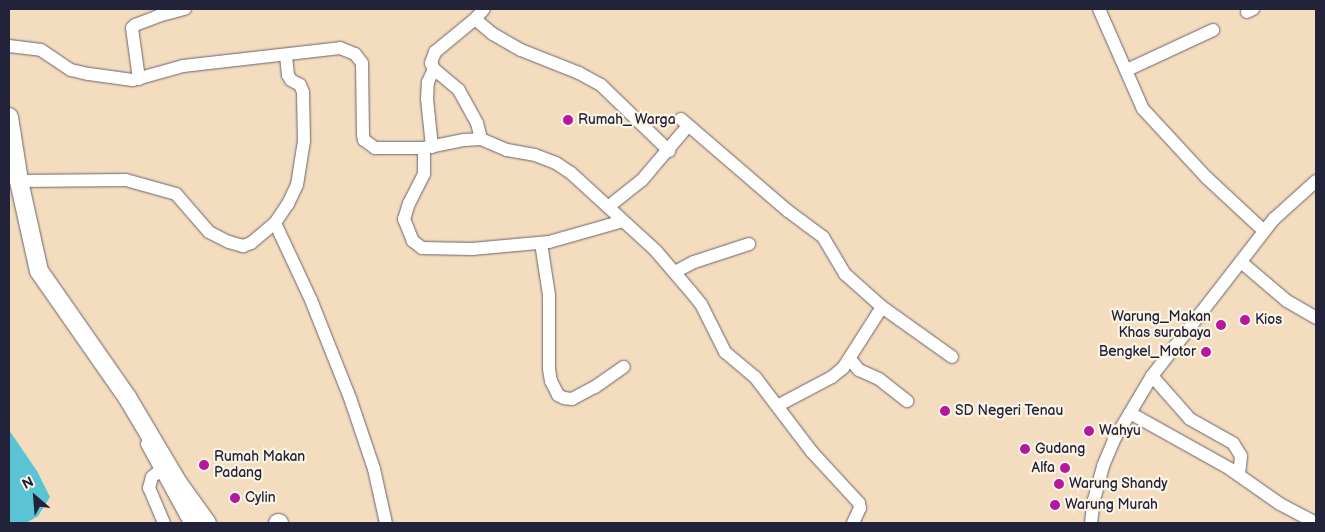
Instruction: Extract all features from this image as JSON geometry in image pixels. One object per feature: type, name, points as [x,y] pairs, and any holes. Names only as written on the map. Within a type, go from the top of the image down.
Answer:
[{"type":"highway","points":[[9,117],[19,181],[39,271],[127,397],[163,467],[207,523]]},
{"type":"street","points":[[140,79],[132,28],[158,16],[185,9]]},
{"type":"street","points":[[481,139],[477,123],[459,90],[434,69],[431,63],[435,52],[475,19],[484,9]]},
{"type":"street","points":[[1099,9],[1127,70],[1137,98],[1155,124],[1207,178],[1264,231]]},
{"type":"street","points":[[475,19],[494,34],[521,50],[578,73],[601,85],[669,150]]},
{"type":"street","points":[[1127,70],[1213,30]]},
{"type":"street","points":[[9,46],[42,50],[64,66],[89,74],[122,79],[140,79],[183,66],[286,56],[340,48],[355,54],[362,63],[364,140],[375,148],[428,147],[464,140],[481,139],[507,150],[550,160],[571,173],[608,206],[675,272],[701,304],[725,352],[755,377],[812,452],[859,503],[860,508],[852,523]]},
{"type":"street","points":[[19,181],[126,180],[176,194],[209,232],[229,242],[243,246],[275,223],[288,204],[297,185],[304,141],[303,92],[300,85],[291,80],[288,75],[286,56]]},
{"type":"street","points":[[434,69],[428,82],[428,147],[424,174],[409,203],[404,219],[413,241],[417,245],[432,250],[472,249],[541,243],[623,221]]},
{"type":"street","points":[[608,206],[642,180],[669,150],[685,123],[730,159],[788,211],[823,237],[846,274],[882,307],[952,357]]},
{"type":"street","points":[[1091,523],[1099,479],[1115,438],[1152,376],[1264,231],[1316,181]]},
{"type":"street","points":[[275,223],[311,300],[347,388],[374,469],[386,523]]},
{"type":"street","points":[[541,243],[549,295],[548,370],[554,388],[561,397],[572,399],[624,367]]},
{"type":"street","points":[[675,272],[694,262],[749,244]]},
{"type":"street","points":[[1241,262],[1287,301],[1304,309],[1316,318]]},
{"type":"street","points":[[778,405],[832,377],[850,359],[882,307]]},
{"type":"street","points":[[850,359],[859,370],[879,380],[907,400]]},
{"type":"street","points":[[1152,376],[1190,419],[1222,435],[1232,443],[1241,456],[1239,475]]},
{"type":"street","points":[[1130,413],[1239,475],[1280,504],[1316,523]]},
{"type":"street","points":[[164,523],[149,488],[152,477],[163,467],[190,523]]},
{"type":"water","points":[[9,430],[37,471],[50,497],[38,516],[26,523],[9,523]]},
{"type":"place","name":"Rumah_ Warga","points":[[568,120]]},
{"type":"place","name":"Kios","points":[[1245,320]]},
{"type":"place","name":"Warung_Makan Khas surabaya","points":[[1221,325]]},
{"type":"place","name":"Bengkel_Motor","points":[[1206,352]]},
{"type":"place","name":"SD Negeri Tenau","points":[[945,411]]},
{"type":"place","name":"Wahyu","points":[[1089,431]]},
{"type":"place","name":"Gudang","points":[[1025,449]]},
{"type":"place","name":"Rumah Makan Padang","points":[[204,465]]},
{"type":"place","name":"Alfa","points":[[1065,468]]},
{"type":"place","name":"Warung Shandy","points":[[1059,484]]},
{"type":"place","name":"Cylin","points":[[235,498]]},
{"type":"place","name":"Warung Murah","points":[[1055,505]]}]
